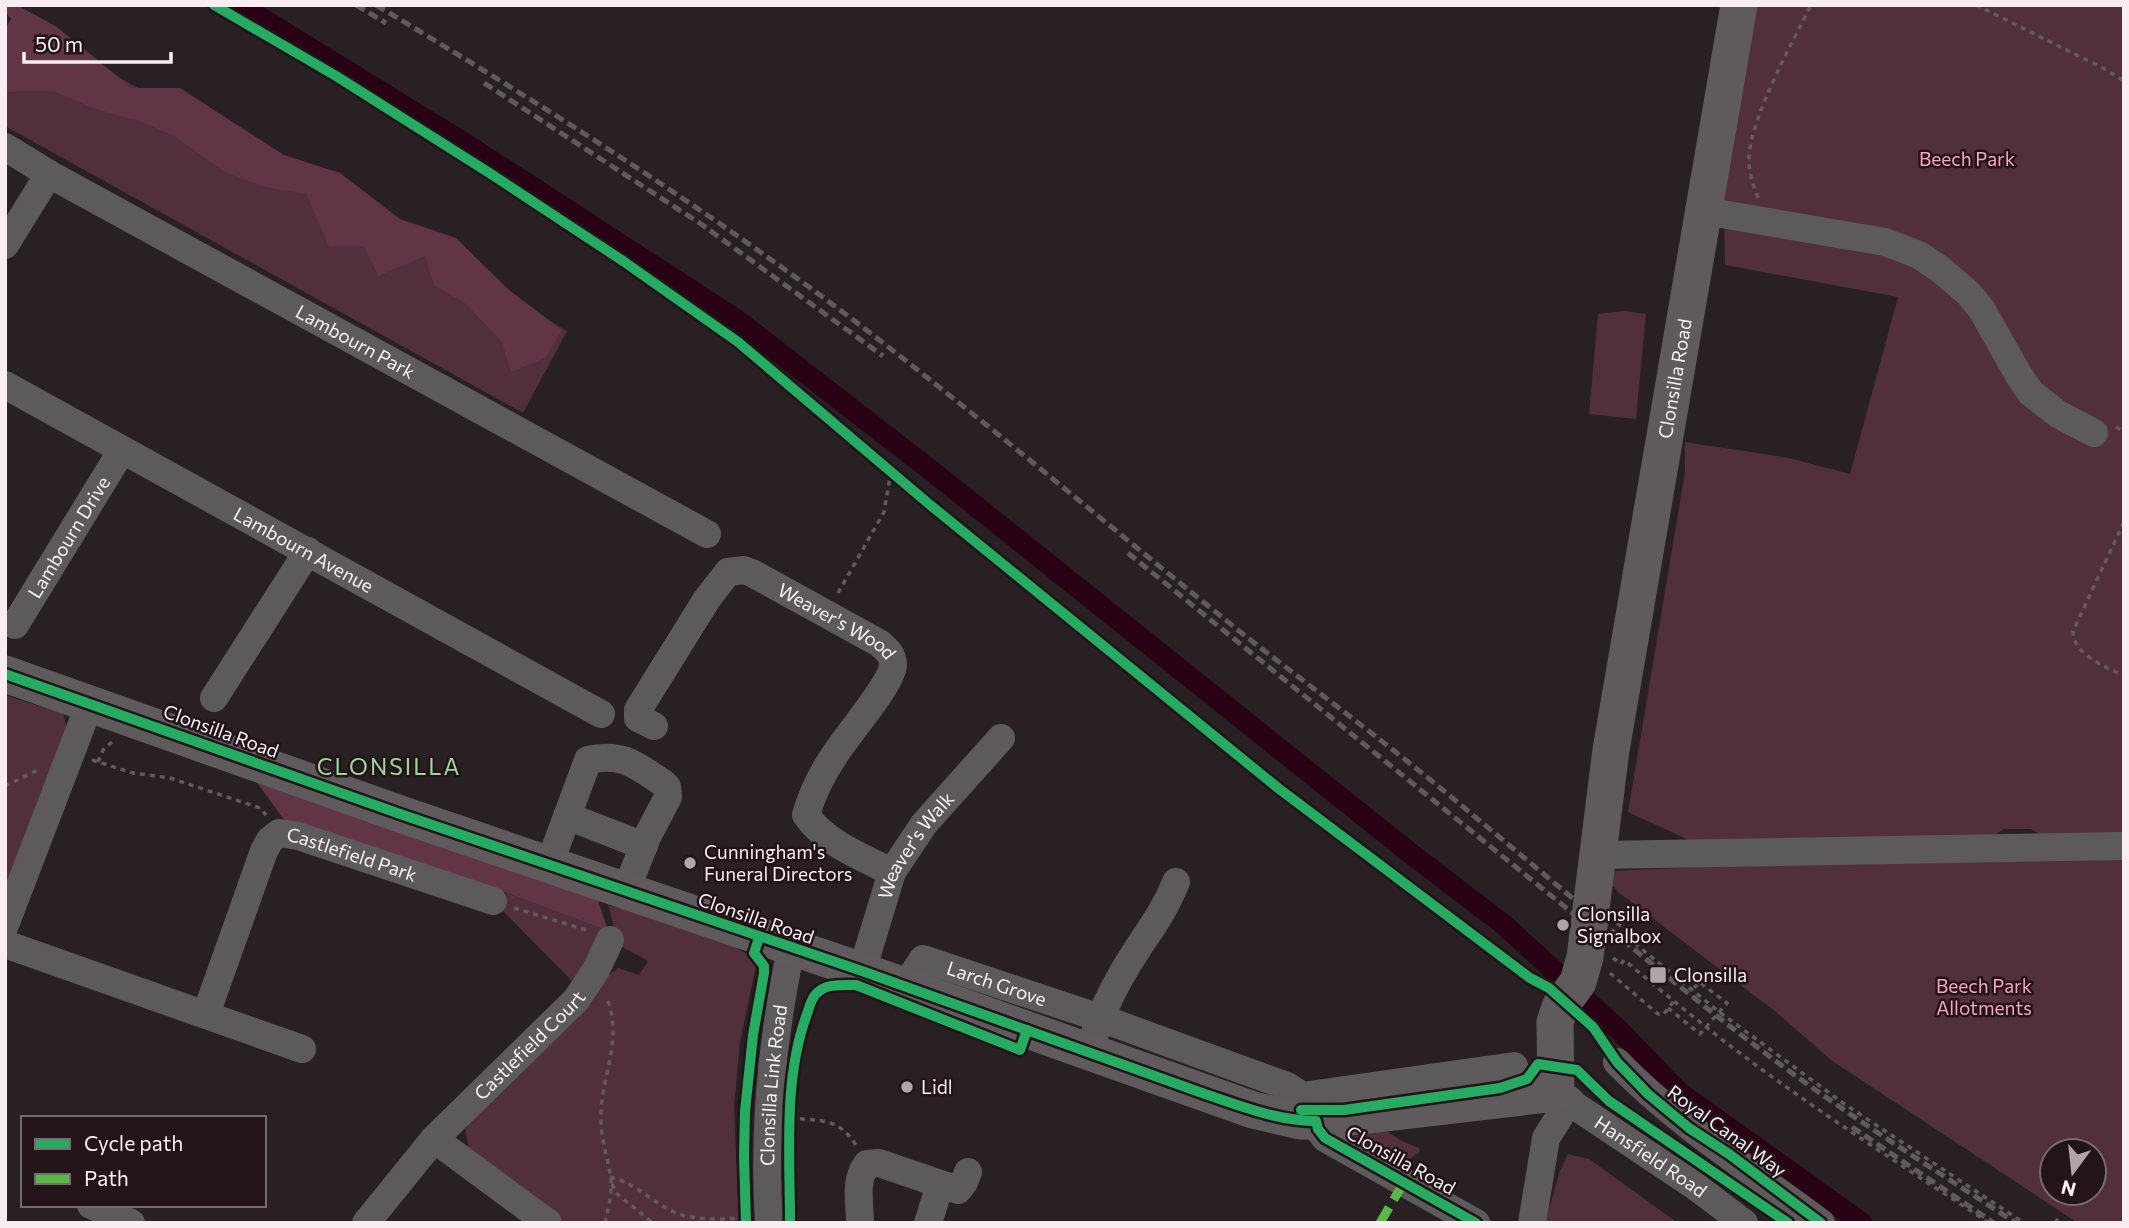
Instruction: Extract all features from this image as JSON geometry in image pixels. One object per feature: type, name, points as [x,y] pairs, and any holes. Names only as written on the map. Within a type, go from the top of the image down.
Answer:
[{"type":"main road","name":"Clonsilla Road","points":[[5,674],[403,815],[905,986],[1252,1110],[1306,1113],[1431,1093],[1550,1096],[1555,1022],[1561,1005],[1581,974],[1588,942],[1611,750],[1739,5]]},
{"type":"street","name":"Lambourn Park","points":[[5,147],[49,174],[707,534]]},
{"type":"street","points":[[5,245],[49,174]]},
{"type":"street","points":[[1704,211],[1885,243],[1919,255],[1940,268],[1976,302],[2031,393],[2057,414],[2094,433]]},
{"type":"street","name":"Lambourn Avenue","points":[[5,385],[601,714]]},
{"type":"street","name":"Lambourn Drive","points":[[15,625],[122,450]]},
{"type":"street","points":[[214,698],[308,551]]},
{"type":"street","name":"Weaver's Wood","points":[[654,726],[638,718],[638,710],[707,599],[728,572],[744,570],[752,573],[879,643],[891,653],[893,665],[888,681],[827,768],[813,792],[806,815],[815,828],[827,837],[892,872]]},
{"type":"street","points":[[5,925],[90,703]]},
{"type":"street","name":"Weaver's Walk","points":[[862,971],[892,872],[924,824],[1001,738]]},
{"type":"street","points":[[549,865],[588,760],[608,755],[634,764],[667,787],[668,797],[644,846],[616,888]]},
{"type":"street","points":[[567,816],[644,846]]},
{"type":"street","name":"Castlefield Park","points":[[206,1014],[264,851],[270,840],[279,833],[298,836],[493,901]]},
{"type":"street","points":[[1598,855],[2124,846]]},
{"type":"street","points":[[1089,1052],[1100,1018],[1124,971],[1166,907],[1176,882]]},
{"type":"street","name":"Castlefield Court","points":[[366,1223],[434,1139],[576,1000],[596,970],[610,940]]},
{"type":"street","points":[[5,944],[302,1048]]},
{"type":"street","name":"Clonsilla Link Road","points":[[755,1217],[784,1118],[782,991],[791,949]]},
{"type":"street","name":"Larch Grove","points":[[905,986],[923,959],[1100,1018],[1287,1086],[1306,1113]]},
{"type":"street","name":"Royal Canal Way","points":[[1617,1062],[1648,1094],[1689,1128],[1729,1154],[1821,1223]]},
{"type":"street","points":[[1532,1223],[1550,1096]]},
{"type":"street","name":"Hansfield Road","points":[[1550,1096],[1695,1186],[1744,1223]]},
{"type":"street","name":"Clonsilla Road","points":[[1306,1113],[1325,1138],[1476,1223]]},
{"type":"street","points":[[434,1139],[548,1223]]},
{"type":"street","points":[[860,1223],[860,1173],[867,1164],[879,1163],[958,1190],[968,1172]]},
{"type":"street","points":[[928,1223],[940,1185]]},
{"type":"street","points":[[95,1207],[131,1223]]},
{"type":"path","points":[[1762,207],[1751,181],[1750,150],[1764,106],[1791,43],[1811,5]]},
{"type":"path","points":[[1976,5],[2124,81]]},
{"type":"path","points":[[826,614],[884,512],[891,471]]},
{"type":"path","points":[[2124,522],[2074,625],[2073,638],[2080,650],[2124,676]]},
{"type":"path","points":[[5,786],[70,752],[126,771],[170,778],[260,808],[279,833]]},
{"type":"path","points":[[493,901],[592,932],[616,888]]},
{"type":"path","points":[[1630,934],[1628,938],[1692,990],[1843,1103],[2024,1223]]},
{"type":"path","points":[[1621,964],[1624,960],[1781,1083],[1989,1223]]},
{"type":"path","points":[[596,970],[614,1016],[611,1056],[601,1112],[601,1136],[616,1193],[653,1223]]},
{"type":"path","points":[[1618,980],[1658,1014],[1663,1015],[1674,1001]]},
{"type":"path","points":[[1668,1008],[1699,1034],[1727,1003],[1699,982],[1692,990]]},
{"type":"path","points":[[827,1115],[827,1122]]},
{"type":"path","points":[[784,1118],[827,1122],[845,1128],[867,1164]]},
{"type":"path","points":[[611,1180],[627,1182],[680,1214],[714,1219],[755,1217]]},
{"type":"path","points":[[605,1223],[611,1180]]},
{"type":"green space","name":"Beech Park","points":[[1753,5],[2124,7],[2124,841],[2060,843],[2030,829],[2004,829],[1979,845],[1706,848],[1628,812],[1685,472],[1685,442],[1789,458],[1850,474],[1898,297],[1725,265],[1723,173]]},
{"type":"green space","points":[[32,28],[567,331],[523,413],[5,126],[5,69]]},
{"type":"green space","points":[[1624,311],[1646,314],[1636,419],[1589,414],[1598,314]]},
{"type":"green space","points":[[5,695],[63,714],[67,729],[5,900]]},
{"type":"green space","name":"Beech Park Allotments","points":[[2124,856],[2124,1223],[2078,1223],[2054,1207],[2108,1207],[2108,1137],[2038,1137],[2038,1197],[1831,1060],[1776,1012],[1618,892],[1613,886],[1612,871],[1876,859]]},
{"type":"green space","points":[[507,893],[608,931],[581,983],[572,978],[573,982],[499,907]]},
{"type":"green space","points":[[608,905],[705,933],[757,961],[740,1042],[734,1107],[739,1223],[567,1223],[526,1199],[470,1154],[465,1130],[469,1120],[607,977],[618,968],[639,975],[648,961],[619,945]]},
{"type":"green space","points":[[1385,1130],[1419,1148],[1420,1152],[1408,1160],[1386,1165],[1353,1144],[1354,1137],[1369,1131]]},
{"type":"green space","points":[[1568,1154],[1589,1159],[1678,1223],[1545,1223],[1560,1171]]},
{"type":"shaded area","points":[[5,5],[17,5],[57,27],[132,88],[180,88],[284,155],[340,173],[400,219],[456,238],[509,290],[562,330],[545,358],[511,372],[502,342],[466,304],[434,285],[425,256],[378,276],[364,246],[329,246],[306,194],[265,187],[225,172],[174,136],[53,91],[5,92],[5,29],[11,19],[5,12]]},
{"type":"shaded area","points":[[256,781],[598,900],[608,931],[507,893],[284,820]]},
{"type":"waterway","points":[[240,5],[472,148],[737,320],[1503,924],[1620,1031],[1680,1093],[1862,1223]]},
{"type":"railway","points":[[356,5],[386,23]]},
{"type":"railway","points":[[376,5],[621,157],[740,237],[856,322],[1248,638],[1419,770],[1745,1038],[1899,1147],[2016,1223]]},
{"type":"railway","points":[[484,83],[701,224],[883,356]]},
{"type":"railway","points":[[1128,553],[1596,932]]},
{"type":"railway","points":[[1852,1127],[1994,1223]]},
{"type":"marked path","points":[[1380,1223],[1404,1182]]},
{"type":"cycle path","points":[[214,5],[336,76],[491,174],[623,261],[738,342],[929,504],[1278,788],[1530,978],[1549,988],[1593,1027],[1617,1062],[1648,1094],[1689,1128],[1729,1154],[1821,1223]]},
{"type":"cycle path","points":[[5,674],[403,815],[862,971],[1232,1103],[1274,1116],[1316,1121],[1325,1138],[1476,1223]]},
{"type":"cycle path","points":[[746,1223],[745,1111],[753,1035],[764,973],[764,966],[754,953],[759,938]]},
{"type":"cycle path","points":[[790,1223],[789,1144],[794,1065],[809,1007],[819,991],[834,986],[856,985],[1020,1050],[1027,1030]]},
{"type":"cycle path","points":[[1301,1110],[1344,1110],[1500,1088],[1527,1079],[1538,1064],[1577,1070],[1609,1101],[1788,1223]]},
{"type":"place","name":"Cunningham's Funeral Directors","points":[[690,863]]},
{"type":"place","name":"Clonsilla Signalbox","points":[[1563,925]]},
{"type":"place","name":"Clonsilla","points":[[1658,975]]},
{"type":"place","name":"Lidl","points":[[907,1087]]},
{"type":"district","name":"CLONSILLA","points":[[389,767]]}]
